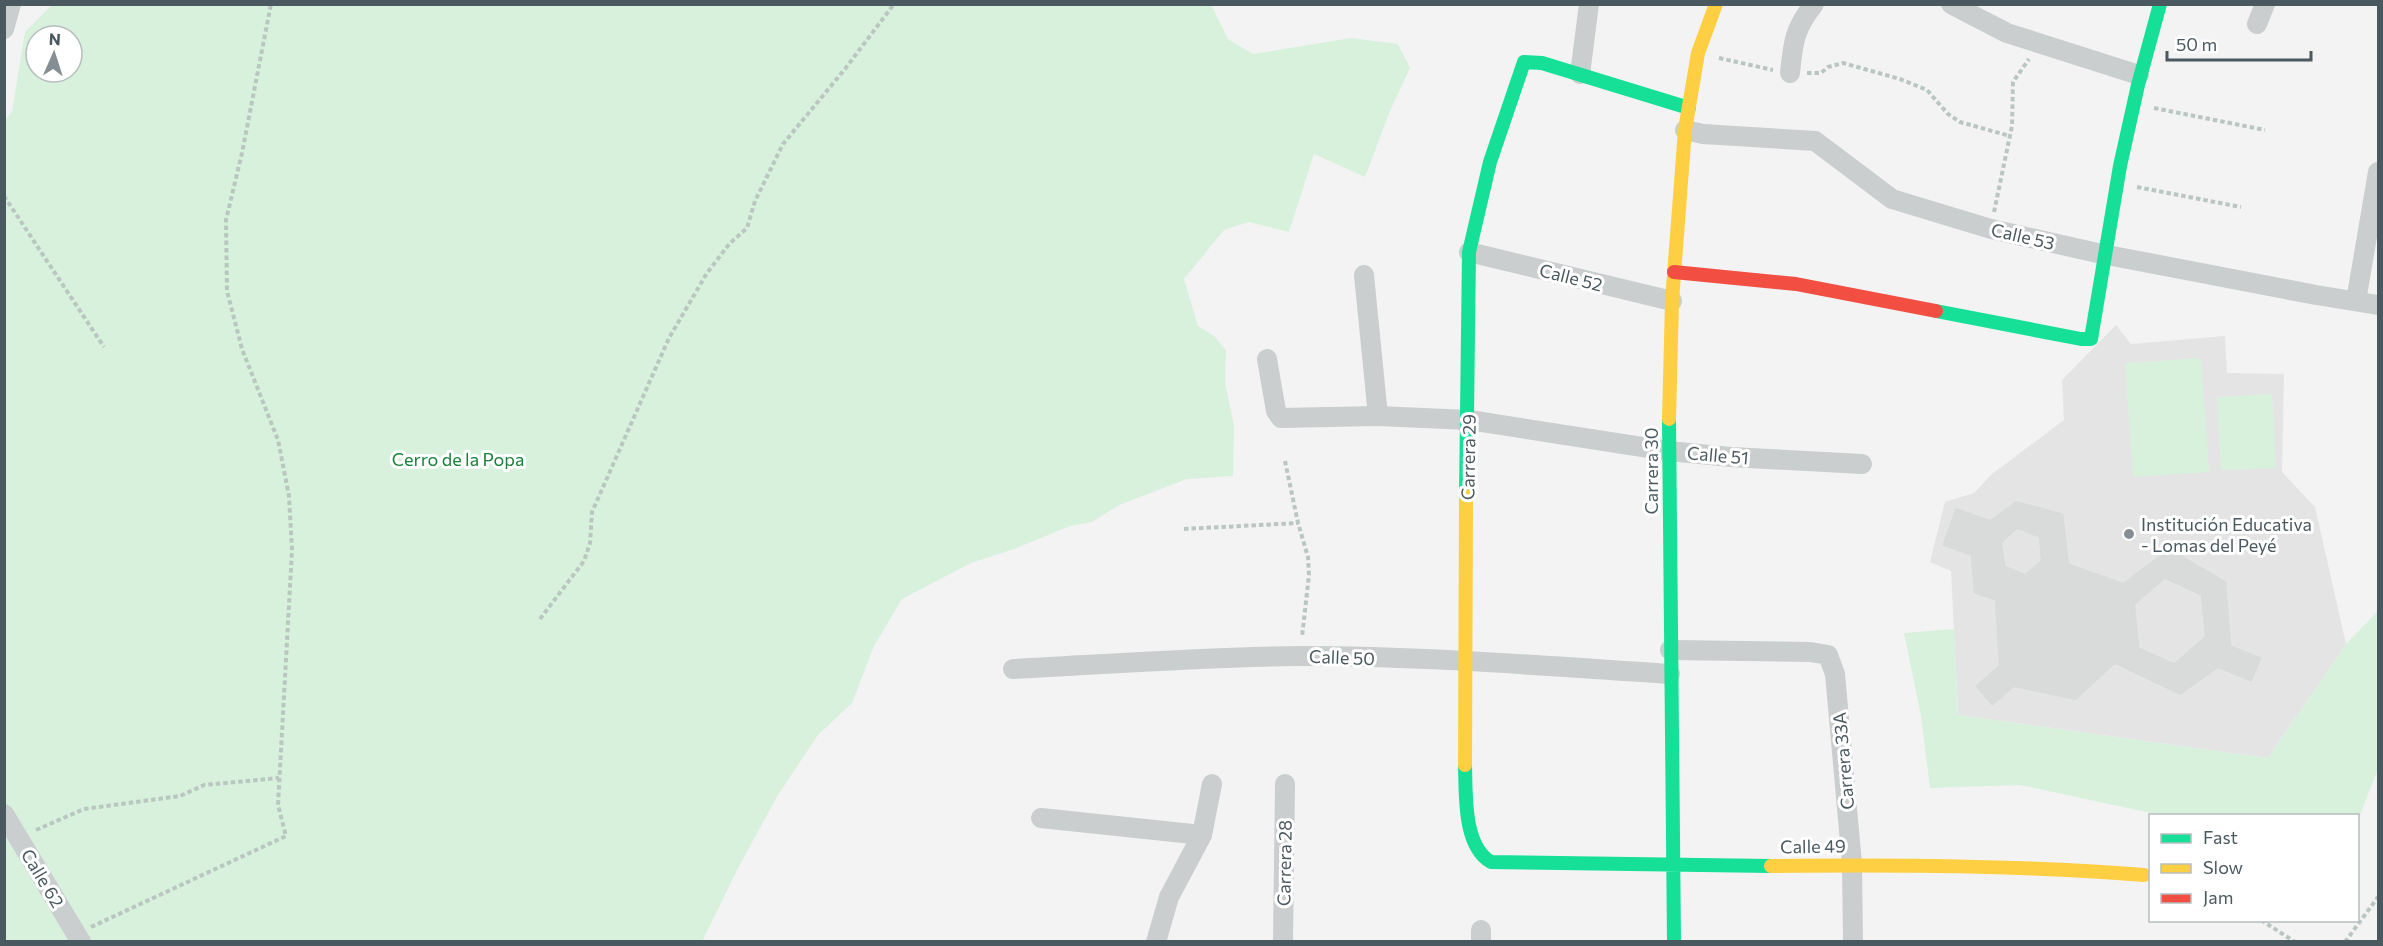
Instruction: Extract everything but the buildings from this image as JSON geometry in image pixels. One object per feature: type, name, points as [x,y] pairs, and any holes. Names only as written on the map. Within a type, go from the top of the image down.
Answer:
[{"type":"street","points":[[4,29],[11,4]]},
{"type":"street","points":[[1589,4],[1580,74],[1689,108]]},
{"type":"street","name":"Carrera 30","points":[[1674,942],[1668,451],[1672,301],[1685,130],[1698,53],[1716,4]]},
{"type":"street","points":[[1790,73],[1793,37],[1801,20],[1814,4]]},
{"type":"street","points":[[1951,4],[2007,33],[2139,75]]},
{"type":"street","points":[[1674,272],[1796,284],[2081,339],[2091,339],[2094,331],[2102,254],[2132,105],[2160,4]]},
{"type":"street","points":[[2257,24],[2265,4]]},
{"type":"street","name":"Carrera 29","points":[[1482,857],[1474,842],[1466,808],[1464,661],[1469,420],[1467,366],[1469,252],[1490,162],[1524,62],[1542,63],[1580,74]]},
{"type":"street","name":"Calle 53","points":[[1685,130],[1703,135],[1815,141],[1892,199],[1991,229],[2102,254],[2379,305]]},
{"type":"street","points":[[2356,301],[2379,172]]},
{"type":"street","name":"Calle 52","points":[[1469,252],[1672,301]]},
{"type":"street","points":[[1364,275],[1378,416]]},
{"type":"street","name":"Calle 51","points":[[1267,359],[1276,411],[1281,418],[1378,416],[1469,420],[1668,451],[1862,464]]},
{"type":"street","name":"Carrera 33A","points":[[1670,650],[1810,652],[1828,655],[1835,674],[1852,864],[1853,942]]},
{"type":"street","name":"Calle 50","points":[[1013,669],[1300,656],[1464,661],[1670,674]]},
{"type":"street","points":[[1156,942],[1169,897],[1202,835],[1212,784]]},
{"type":"street","name":"Carrera 28","points":[[1283,942],[1285,784]]},
{"type":"street","name":"Calle 62","points":[[4,814],[79,938]]},
{"type":"street","points":[[1041,818],[1202,835]]},
{"type":"street","name":"Calle 49","points":[[1482,857],[1491,862],[1673,866],[1966,864],[2094,870],[2144,875]]},
{"type":"path","points":[[79,938],[286,837],[278,806],[292,550],[289,496],[278,440],[242,350],[227,291],[226,220],[272,4]]},
{"type":"path","points":[[540,619],[584,561],[590,543],[592,512],[669,338],[707,273],[730,243],[747,228],[755,201],[783,144],[845,69],[894,4]]},
{"type":"path","points":[[1991,229],[2012,126],[2013,82],[2040,43]]},
{"type":"path","points":[[1698,53],[1755,68],[1790,73],[1821,73],[1828,67],[1843,63],[1870,70],[1927,90],[1948,114],[1960,122],[2010,136]]},
{"type":"path","points":[[2132,105],[2265,130]]},
{"type":"path","points":[[2116,184],[2241,207]]},
{"type":"path","points":[[4,196],[104,347]]},
{"type":"path","points":[[1286,461],[1298,523],[1308,557],[1300,656]]},
{"type":"path","points":[[1184,528],[1298,523]]},
{"type":"path","points":[[18,837],[84,809],[180,796],[204,785],[279,778]]},
{"type":"path","points":[[2345,942],[2379,897]]},
{"type":"path","points":[[2263,922],[2295,942]]},
{"type":"shaded area","name":"Institución Educativa - Lomas del Peyé","points":[[2116,325],[2131,344],[2225,336],[2227,373],[2284,374],[2282,472],[2315,507],[2346,644],[2268,758],[1958,715],[1951,571],[1930,562],[1945,502],[1974,493],[1992,474],[2064,420],[2062,380]]},
{"type":"green space","name":"Cerro de la Popa","points":[[53,4],[1211,4],[1228,39],[1253,54],[1351,38],[1398,44],[1410,68],[1390,111],[1365,177],[1314,154],[1289,232],[1249,222],[1224,230],[1184,279],[1198,326],[1214,336],[1226,350],[1225,382],[1234,426],[1233,476],[1187,479],[1119,505],[1092,522],[1070,526],[1014,549],[971,563],[902,599],[874,646],[852,703],[818,735],[778,795],[737,870],[702,942],[5,941],[4,122],[12,111],[24,38],[24,84],[84,84],[84,24],[33,24]]},
{"type":"green space","points":[[2201,358],[2209,472],[2133,477],[2125,363]]},
{"type":"green space","points":[[2272,394],[2276,468],[2221,470],[2217,397]]},
{"type":"green space","points":[[2378,611],[2378,769],[2359,817],[2359,814],[2155,814],[2020,785],[1930,788],[1921,716],[1904,633],[1954,629],[1958,715],[2268,758],[2346,644]]},
{"type":"traffic: fast","points":[[1936,311],[2091,339],[2120,166],[2138,85],[2160,4]]},
{"type":"traffic: fast","points":[[1466,496],[1469,252],[1490,162],[1524,62],[1542,63],[1689,108]]},
{"type":"traffic: fast","points":[[1669,419],[1674,942]]},
{"type":"traffic: fast","points":[[1465,765],[1466,804],[1471,832],[1475,844],[1491,862],[1771,866]]},
{"type":"traffic: slow","points":[[1669,419],[1672,301],[1685,130],[1698,53],[1716,4]]},
{"type":"traffic: slow","points":[[1465,765],[1466,496]]},
{"type":"traffic: slow","points":[[1771,866],[2004,867],[2144,875]]},
{"type":"traffic: jam","points":[[1674,272],[1796,284],[1936,311]]},
{"type":"place","name":"Institución Educativa - Lomas del Peyé","points":[[2129,534]]}]
